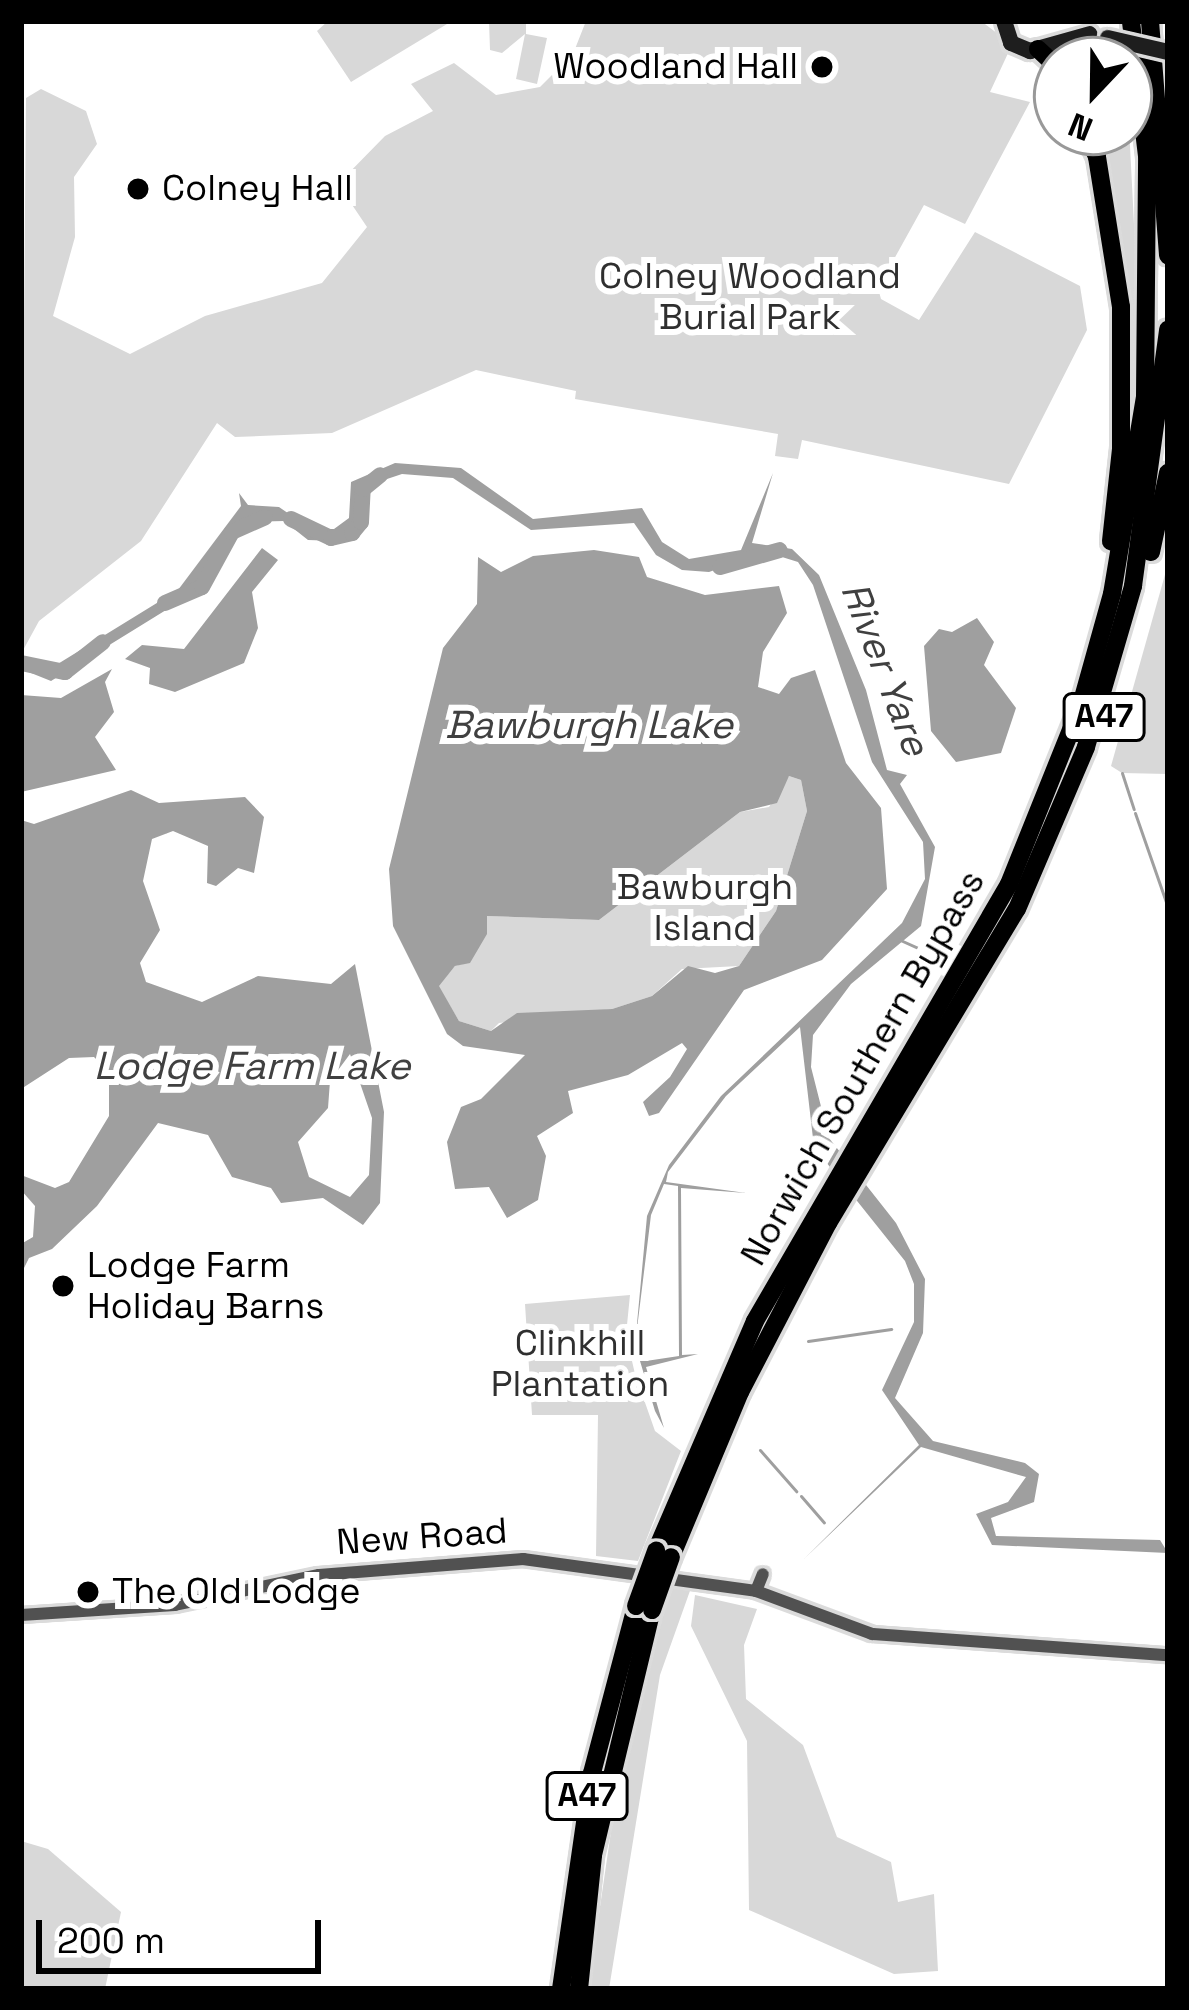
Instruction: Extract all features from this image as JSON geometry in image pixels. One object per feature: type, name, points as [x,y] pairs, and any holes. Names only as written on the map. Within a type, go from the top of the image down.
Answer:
[{"type":"highway","name":"Norwich Southern Bypass","points":[[867,1143],[958,982],[1042,813],[1112,595],[1145,398],[1147,156],[1131,21]]},
{"type":"highway","points":[[1150,21],[1168,255]]},
{"type":"highway","name":"A47","points":[[1042,813],[1106,580],[1121,449],[1121,307],[1097,156]]},
{"type":"highway","name":"Norwich Southern Bypass","points":[[561,1989],[584,1811],[663,1554],[823,1216],[1017,909],[1086,747],[1133,586],[1168,329]]},
{"type":"highway","name":"A47","points":[[1017,909],[1109,702],[1168,473]]},
{"type":"highway","name":"Norwich Southern Bypass","points":[[579,1989],[593,1855],[644,1608]]},
{"type":"main road","points":[[1064,21],[1099,36]]},
{"type":"main road","points":[[1000,23],[1011,43],[1033,45]]},
{"type":"street","name":"New Road","points":[[21,1615],[175,1605],[319,1575],[523,1559],[757,1592],[872,1634],[1168,1655]]},
{"type":"street","points":[[757,1592],[763,1574]]},
{"type":"green space","points":[[328,21],[452,21],[351,82],[317,31]]},
{"type":"green space","points":[[489,21],[526,21],[526,34],[547,38],[537,84],[516,79],[525,34],[502,53],[490,50]]},
{"type":"green space","name":"Colney Woodland Burial Park","points":[[586,21],[981,21],[1002,37],[1010,49],[990,92],[1030,102],[965,224],[924,205],[878,288],[881,299],[919,320],[975,232],[1080,286],[1087,330],[1009,484],[802,440],[798,459],[775,456],[778,434],[575,399],[576,391],[476,370],[332,433],[235,437],[217,423],[141,541],[39,621],[21,654],[26,98],[41,89],[86,111],[97,144],[74,177],[75,237],[53,316],[130,354],[205,316],[322,283],[367,227],[338,184],[385,136],[433,111],[411,84],[454,63],[496,95],[540,87],[573,54]]},
{"type":"green space","points":[[1102,156],[1131,156],[1140,342],[1128,450],[1121,230]]},
{"type":"green space","points":[[1168,564],[1168,774],[1122,773],[1111,766]]},
{"type":"green space","name":"Bawburgh Island","points":[[789,776],[801,780],[807,811],[776,911],[739,966],[682,969],[652,996],[612,1009],[499,1023],[491,1031],[459,1021],[438,986],[455,966],[470,962],[487,916],[599,920],[740,812],[769,807]]},
{"type":"green space","name":"Clinkhill Plantation","points":[[630,1295],[626,1335],[635,1374],[655,1431],[681,1451],[638,1561],[596,1556],[598,1415],[532,1415],[525,1304]]},
{"type":"green space","points":[[671,1585],[691,1588],[660,1675],[609,1989],[588,1989],[621,1763]]},
{"type":"green space","points":[[695,1595],[757,1609],[744,1645],[746,1699],[803,1745],[837,1837],[891,1862],[898,1902],[934,1894],[938,1971],[894,1974],[749,1910],[747,1741],[691,1626]]},
{"type":"green space","points":[[21,1841],[48,1849],[121,1912],[105,1989],[21,1989]]},
{"type":"water","points":[[395,463],[461,468],[533,519],[642,508],[662,542],[689,559],[741,550],[773,473],[752,543],[792,549],[819,575],[866,690],[887,770],[907,775],[900,784],[935,847],[921,926],[851,984],[813,1035],[811,1067],[829,1138],[896,1223],[925,1279],[923,1333],[895,1398],[933,1441],[1025,1463],[1039,1474],[1034,1502],[991,1518],[996,1536],[1160,1540],[1168,1553],[992,1545],[976,1514],[1008,1502],[1026,1477],[921,1447],[804,1559],[919,1445],[882,1390],[914,1322],[914,1284],[905,1261],[814,1147],[800,1027],[726,1096],[668,1172],[666,1182],[746,1193],[681,1188],[682,1355],[698,1354],[646,1367],[664,1428],[655,1411],[637,1351],[646,1361],[679,1356],[678,1186],[664,1184],[651,1215],[635,1345],[647,1216],[669,1165],[721,1096],[902,923],[925,879],[923,842],[872,762],[813,585],[798,562],[766,552],[709,572],[682,570],[656,555],[634,523],[531,530],[453,478],[402,474],[366,486],[358,526],[337,541],[308,540],[284,521],[239,522],[218,566],[179,602],[51,681],[21,669],[21,658],[48,670],[178,590],[241,506],[239,493],[248,505],[279,507],[311,529],[334,529],[349,518],[351,482]]},
{"type":"water","points":[[262,548],[278,560],[252,592],[258,628],[244,663],[175,692],[149,684],[150,668],[125,659],[142,645],[184,649]]},
{"type":"water","name":"Bawburgh Lake","points":[[594,550],[639,557],[647,577],[705,595],[779,586],[787,613],[763,652],[758,687],[779,694],[791,678],[815,670],[846,763],[881,808],[887,889],[822,960],[744,990],[659,1113],[649,1116],[643,1102],[670,1077],[687,1049],[682,1043],[628,1075],[568,1091],[573,1113],[537,1136],[546,1156],[538,1200],[507,1218],[489,1187],[455,1189],[447,1142],[461,1107],[481,1099],[525,1055],[463,1046],[447,1034],[393,926],[389,869],[443,648],[477,604],[478,557],[501,572],[533,556]],"holes":[[[789,776],[801,780],[807,811],[776,911],[739,966],[715,973],[688,966],[652,996],[612,1009],[517,1013],[491,1031],[459,1021],[439,986],[455,966],[470,963],[487,934],[487,916],[599,920],[740,812],[777,803]]]},
{"type":"water","points":[[977,618],[994,642],[984,665],[1016,708],[1001,753],[956,762],[931,731],[924,646],[939,629],[952,632]]},
{"type":"water","points":[[112,669],[105,682],[114,712],[95,737],[116,770],[21,792],[21,695],[61,698]]},
{"type":"water","name":"Lodge Farm Lake","points":[[131,790],[159,803],[245,797],[264,817],[254,873],[238,868],[216,886],[207,883],[208,846],[173,831],[152,839],[143,881],[160,930],[140,963],[146,982],[202,1002],[258,976],[331,984],[355,964],[384,1112],[380,1203],[363,1225],[323,1198],[281,1203],[271,1188],[232,1177],[208,1135],[158,1123],[97,1206],[52,1249],[29,1258],[21,1274],[21,1244],[33,1237],[35,1206],[21,1190],[21,1175],[55,1188],[69,1182],[109,1116],[109,1073],[94,1057],[69,1058],[21,1089],[21,820],[34,824]],"holes":[[[350,1054],[372,1118],[369,1175],[350,1197],[309,1177],[298,1142],[328,1108],[330,1081]]]},
{"type":"waterway","name":"River Yare","points":[[291,519],[331,538],[352,533],[361,522],[363,489],[380,475]]},
{"type":"waterway","name":"River Yare","points":[[165,603],[202,587],[232,532],[265,517]]},
{"type":"waterway","name":"River Yare","points":[[720,567],[780,550]]},
{"type":"waterway","name":"River Yare","points":[[21,663],[65,672],[103,642]]},
{"type":"waterway","points":[[1122,773],[1134,809]]},
{"type":"waterway","points":[[1135,813],[1166,902]]},
{"type":"waterway","points":[[898,939],[927,952]]},
{"type":"waterway","points":[[808,1341],[891,1329]]},
{"type":"waterway","points":[[760,1450],[796,1491]]},
{"type":"waterway","points":[[801,1496],[824,1522]]},
{"type":"place","name":"Woodland Hall","points":[[822,67]]},
{"type":"place","name":"Colney Hall","points":[[138,189]]},
{"type":"place","name":"Lodge Farm Holiday Barns","points":[[63,1286]]},
{"type":"place","name":"The Old Lodge","points":[[88,1592]]}]
